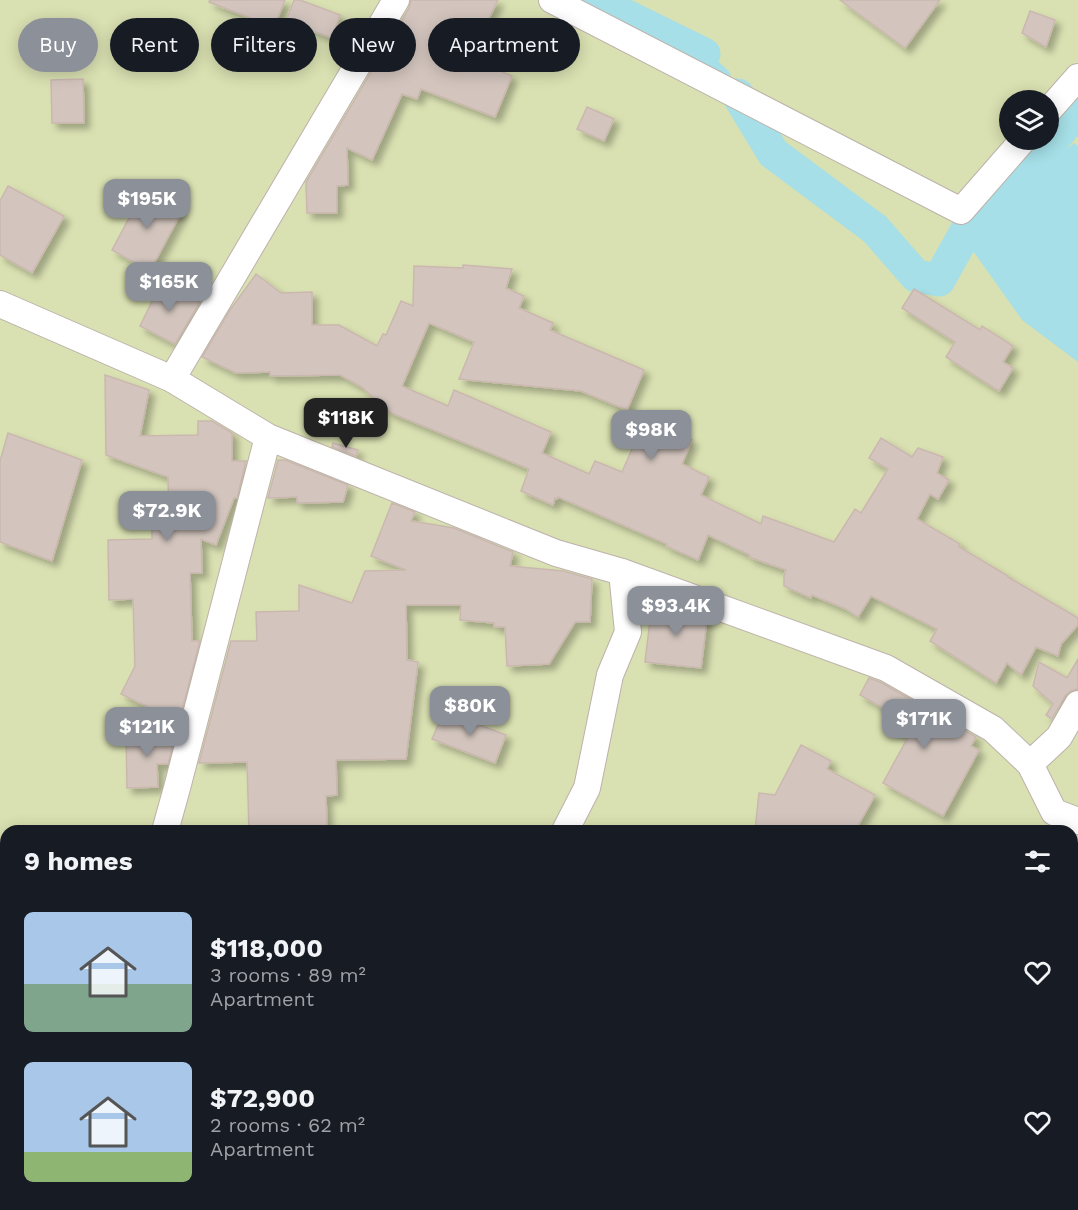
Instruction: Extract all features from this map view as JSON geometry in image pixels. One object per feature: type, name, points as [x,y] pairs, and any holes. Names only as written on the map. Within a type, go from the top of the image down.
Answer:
[{"type":"street","points":[[172,379],[396,0]]},
{"type":"street","points":[[552,0],[961,211],[1014,150]]},
{"type":"street","points":[[1059,99],[1078,77]]},
{"type":"street","points":[[0,304],[172,379],[268,437],[556,553],[622,572],[886,668],[993,729],[1030,764],[1054,812],[1078,821]]},
{"type":"street","points":[[167,825],[268,437]]},
{"type":"street","points":[[574,825],[587,788],[610,675],[628,632],[622,572]]},
{"type":"street","points":[[1030,764],[1059,737],[1078,704]]},
{"type":"green space","points":[[0,0],[1078,0],[1078,825],[0,825]]},
{"type":"water","points":[[1074,143],[1078,146],[1078,362],[1022,320],[973,251],[1000,201]]},
{"type":"building","points":[[210,0],[285,0],[278,18],[251,18],[209,2]]},
{"type":"building","points":[[294,0],[300,0],[340,15],[339,18],[329,18],[329,37],[317,32],[317,18],[287,18]]},
{"type":"building","points":[[411,0],[498,0],[489,18],[428,18],[428,72],[502,72],[512,76],[495,117],[421,89],[417,99],[402,94],[372,160],[347,148],[348,185],[337,186],[337,213],[307,213],[306,182],[371,72],[416,72],[416,18],[403,18]]},
{"type":"building","points":[[840,0],[940,0],[905,48]]},
{"type":"building","points":[[1030,11],[1055,20],[1046,47],[1022,33]]},
{"type":"building","points":[[83,79],[84,123],[52,123],[51,80]]},
{"type":"building","points":[[587,107],[614,119],[604,141],[577,129]]},
{"type":"building","points":[[8,186],[64,216],[32,273],[0,255],[0,201]]},
{"type":"building","points":[[144,190],[182,211],[150,271],[112,250]]},
{"type":"building","points":[[463,265],[512,269],[506,288],[524,296],[519,308],[553,323],[550,330],[644,370],[627,410],[581,391],[459,379],[474,342],[429,323],[402,386],[448,406],[454,390],[551,432],[542,453],[589,474],[595,461],[622,472],[645,419],[692,440],[682,464],[709,477],[701,495],[761,524],[763,516],[834,542],[855,509],[861,513],[888,469],[869,458],[881,438],[912,457],[918,448],[943,457],[937,473],[949,480],[938,499],[930,494],[917,519],[960,544],[959,547],[1078,618],[1078,625],[1061,644],[1058,656],[1036,647],[1021,675],[1007,663],[996,683],[930,641],[937,629],[871,596],[858,617],[846,609],[812,595],[811,598],[784,586],[786,570],[749,557],[750,555],[708,535],[698,560],[666,546],[667,544],[558,497],[555,498],[553,505],[521,491],[529,469],[389,412],[362,387],[340,375],[270,376],[270,372],[236,373],[202,357],[230,310],[256,274],[281,293],[312,292],[312,325],[339,325],[377,346],[383,334],[386,335],[401,301],[413,306],[414,266],[463,268]]},
{"type":"building","points":[[161,283],[200,302],[175,344],[140,326]]},
{"type":"building","points":[[914,289],[980,330],[982,326],[1013,346],[1003,362],[1013,368],[999,391],[946,357],[955,342],[902,308]]},
{"type":"building","points":[[105,375],[149,390],[140,436],[198,435],[198,421],[212,421],[232,433],[232,461],[246,461],[237,498],[234,498],[216,545],[201,539],[202,573],[190,573],[192,641],[200,641],[179,722],[121,694],[135,666],[133,599],[109,600],[108,540],[152,539],[152,528],[169,527],[168,477],[106,455]]},
{"type":"building","points":[[8,433],[82,460],[52,561],[0,542],[0,461]]},
{"type":"building","points":[[333,443],[358,450],[356,456],[332,447]]},
{"type":"building","points":[[278,460],[285,460],[348,485],[343,502],[297,503],[297,497],[268,498]]},
{"type":"building","points":[[392,503],[415,512],[411,521],[454,528],[513,552],[510,566],[563,571],[592,579],[590,622],[575,622],[549,664],[507,666],[505,627],[494,627],[494,623],[460,620],[461,605],[406,605],[407,660],[418,662],[406,759],[336,760],[337,795],[326,796],[327,825],[249,825],[247,762],[199,763],[231,641],[257,641],[256,612],[299,611],[299,585],[352,603],[365,571],[406,570],[371,556]]},
{"type":"building","points":[[652,604],[672,606],[707,619],[701,668],[645,662]]},
{"type":"building","points":[[1078,659],[1078,689],[1065,696],[1052,719],[1046,715],[1053,704],[1033,686],[1039,662],[1067,678]]},
{"type":"building","points":[[869,678],[880,682],[976,737],[971,746],[979,750],[943,816],[883,783],[908,737],[887,726],[894,714],[860,695]]},
{"type":"building","points":[[443,714],[478,722],[477,724],[506,735],[495,763],[432,739]]},
{"type":"building","points":[[176,734],[168,764],[157,764],[158,787],[127,788],[126,735]]},
{"type":"building","points":[[801,745],[831,761],[827,769],[875,795],[858,825],[756,825],[759,793],[775,795]]},
{"type":"waterway","points":[[594,0],[704,54]]},
{"type":"waterway","points":[[704,54],[726,75]]},
{"type":"waterway","points":[[738,95],[773,153],[875,229],[916,276],[939,280],[969,226],[1023,175],[1078,110]]}]
